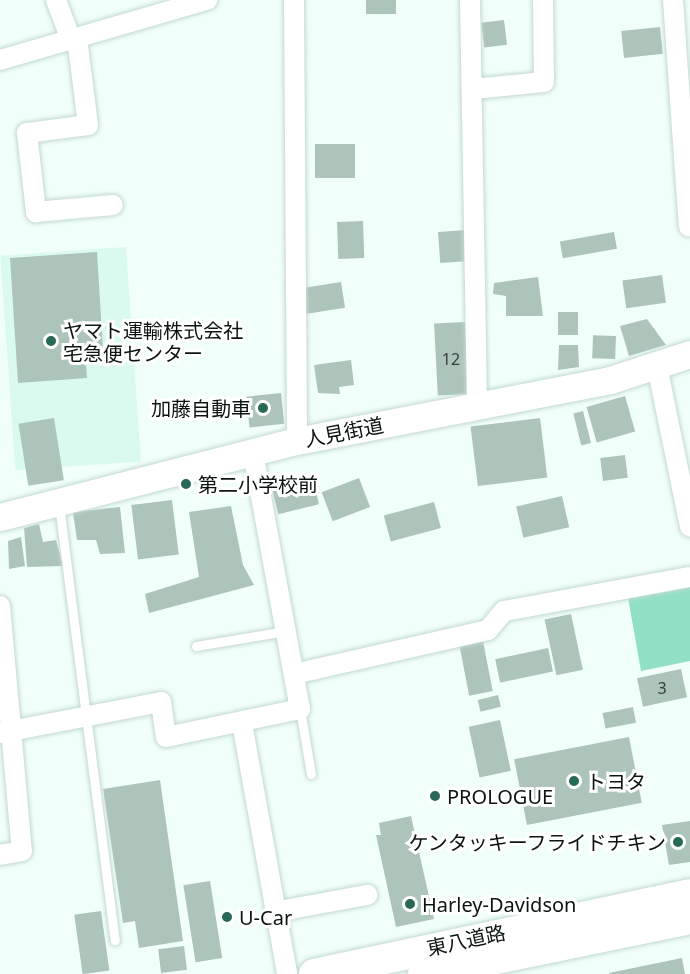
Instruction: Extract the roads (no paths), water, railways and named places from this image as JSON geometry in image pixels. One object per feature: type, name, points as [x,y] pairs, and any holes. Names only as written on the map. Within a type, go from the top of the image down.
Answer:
[{"type":"main road","name":"人見街道","points":[[0,517],[297,441],[610,380],[690,354]]},
{"type":"main road","name":"東八道路","points":[[314,974],[690,894]]},
{"type":"main road","name":"東八道路","points":[[423,974],[690,919]]},
{"type":"street","points":[[56,0],[74,39],[88,125],[27,133],[36,212],[113,205]]},
{"type":"street","points":[[0,60],[207,0]]},
{"type":"street","points":[[294,0],[297,441]]},
{"type":"street","points":[[470,0],[477,406]]},
{"type":"street","points":[[473,89],[544,82],[543,0]]},
{"type":"street","points":[[673,0],[689,226]]},
{"type":"street","points":[[657,366],[690,527]]},
{"type":"street","points":[[4,736],[87,715],[161,702],[166,737],[242,723],[300,709],[253,452]]},
{"type":"street","points":[[294,674],[488,630],[504,611],[690,577]]},
{"type":"street","points":[[0,606],[4,736],[22,851],[0,855]]},
{"type":"street","points":[[242,723],[274,912],[287,974]]},
{"type":"street","points":[[274,912],[368,895]]},
{"type":"lane","points":[[58,501],[115,940]]},
{"type":"lane","points":[[196,646],[286,631]]},
{"type":"lane","points":[[300,709],[311,774]]},
{"type":"place","name":"ヤマト運輸株式会社 宅急便センター","points":[[51,341]]},
{"type":"place","name":"加藤自動車","points":[[263,408]]},
{"type":"place","name":"第二小学校前","points":[[186,484]]},
{"type":"place","name":"トヨタ","points":[[574,781]]},
{"type":"place","name":"PROLOGUE","points":[[435,796]]},
{"type":"place","name":"ケンタッキーフライドチキン","points":[[678,842]]},
{"type":"place","name":"Harley-Davidson","points":[[410,904]]},
{"type":"place","name":"U-Car","points":[[227,917]]}]
